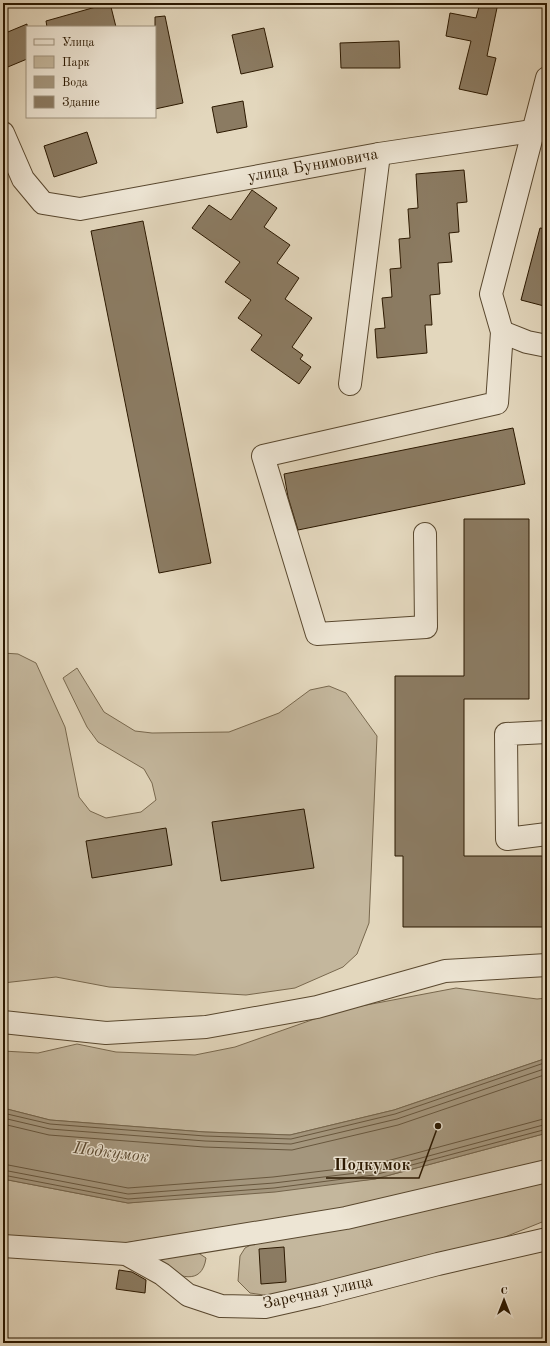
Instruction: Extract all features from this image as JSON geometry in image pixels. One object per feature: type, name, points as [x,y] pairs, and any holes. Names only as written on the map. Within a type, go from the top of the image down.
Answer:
[{"type":"street","points":[[425,534],[426,626],[317,634],[263,456],[497,403],[502,332],[491,294],[540,130],[547,78]]},
{"type":"street","name":"улица Бунимовича","points":[[3,133],[23,179],[43,203],[80,209],[379,154],[540,130]]},
{"type":"street","points":[[350,384],[379,154]]},
{"type":"street","points":[[502,332],[527,342],[547,346]]},
{"type":"street","points":[[547,732],[506,734],[507,839],[547,834]]},
{"type":"street","points":[[3,1022],[106,1033],[206,1027],[317,1007],[445,971],[547,965]]},
{"type":"street","points":[[126,1254],[346,1218],[547,1171]]},
{"type":"street","name":"Заречная улица","points":[[3,1246],[126,1254],[162,1274],[188,1295],[221,1306],[265,1307],[438,1264],[547,1239]]},
{"type":"green space","points":[[3,653],[18,654],[36,663],[65,727],[79,797],[90,811],[106,818],[141,812],[156,800],[152,783],[144,769],[98,742],[87,727],[63,678],[77,668],[104,712],[135,731],[152,733],[229,732],[279,713],[310,690],[329,686],[346,693],[377,736],[369,923],[357,954],[343,967],[295,988],[246,995],[109,987],[56,977],[3,983]]},
{"type":"green space","points":[[456,988],[537,999],[547,998],[547,1058],[394,1110],[290,1135],[205,1132],[50,1120],[3,1108],[3,1051],[38,1053],[77,1044],[116,1052],[195,1055],[235,1047],[340,1010]]},
{"type":"green space","points":[[547,1133],[547,1166],[426,1195],[106,1246],[3,1239],[3,1179],[128,1203],[375,1179]]},
{"type":"green space","points":[[547,1182],[547,1220],[495,1241],[284,1298],[250,1293],[238,1281],[240,1256],[245,1248],[260,1240]]},
{"type":"green space","points":[[197,1252],[206,1258],[204,1267],[200,1273],[188,1277],[181,1276],[161,1267],[156,1253]]},
{"type":"water","name":"Подкумок","points":[[547,1058],[547,1133],[375,1179],[275,1192],[128,1203],[3,1179],[3,1108],[50,1120],[205,1132],[290,1135],[394,1110]]},
{"type":"building","points":[[110,3],[116,26],[47,26],[46,21]]},
{"type":"building","points":[[480,3],[498,3],[487,56],[496,58],[487,95],[459,89],[471,41],[446,36],[450,13],[476,18]]},
{"type":"building","points":[[165,16],[183,103],[156,109],[156,26],[155,17]]},
{"type":"building","points":[[27,24],[26,59],[3,69],[3,34]]},
{"type":"building","points":[[264,28],[273,67],[241,74],[232,35]]},
{"type":"building","points":[[399,41],[400,68],[341,68],[340,43]]},
{"type":"building","points":[[243,101],[247,127],[217,133],[212,107]]},
{"type":"building","points":[[87,132],[97,163],[54,177],[44,146]]},
{"type":"building","points":[[464,170],[467,202],[457,203],[459,232],[449,233],[452,262],[438,263],[440,294],[430,295],[432,325],[425,325],[427,353],[377,358],[375,329],[385,328],[382,298],[392,297],[390,269],[401,268],[399,239],[410,238],[408,209],[418,208],[416,174]]},
{"type":"building","points":[[252,190],[277,208],[264,227],[290,245],[277,263],[299,278],[285,299],[312,318],[292,347],[303,355],[300,359],[311,367],[299,384],[251,350],[262,335],[238,318],[251,300],[225,282],[240,262],[192,228],[209,205],[231,220]]},
{"type":"building","points":[[143,221],[211,563],[159,573],[91,231]]},
{"type":"building","points":[[540,228],[547,229],[547,295],[544,306],[521,300]]},
{"type":"building","points":[[513,428],[525,484],[298,530],[288,497],[284,474]]},
{"type":"building","points":[[464,519],[529,519],[529,699],[464,699],[464,856],[547,856],[547,927],[403,927],[403,856],[395,856],[395,676],[464,676]]},
{"type":"building","points":[[304,809],[314,868],[221,881],[212,822]]},
{"type":"building","points":[[166,828],[172,865],[92,878],[86,841]]},
{"type":"building","points":[[284,1247],[286,1282],[261,1284],[259,1249]]},
{"type":"building","points":[[119,1270],[132,1272],[146,1280],[145,1293],[116,1289]]},
{"type":"place","name":"Подкумок","points":[[438,1126]]}]
